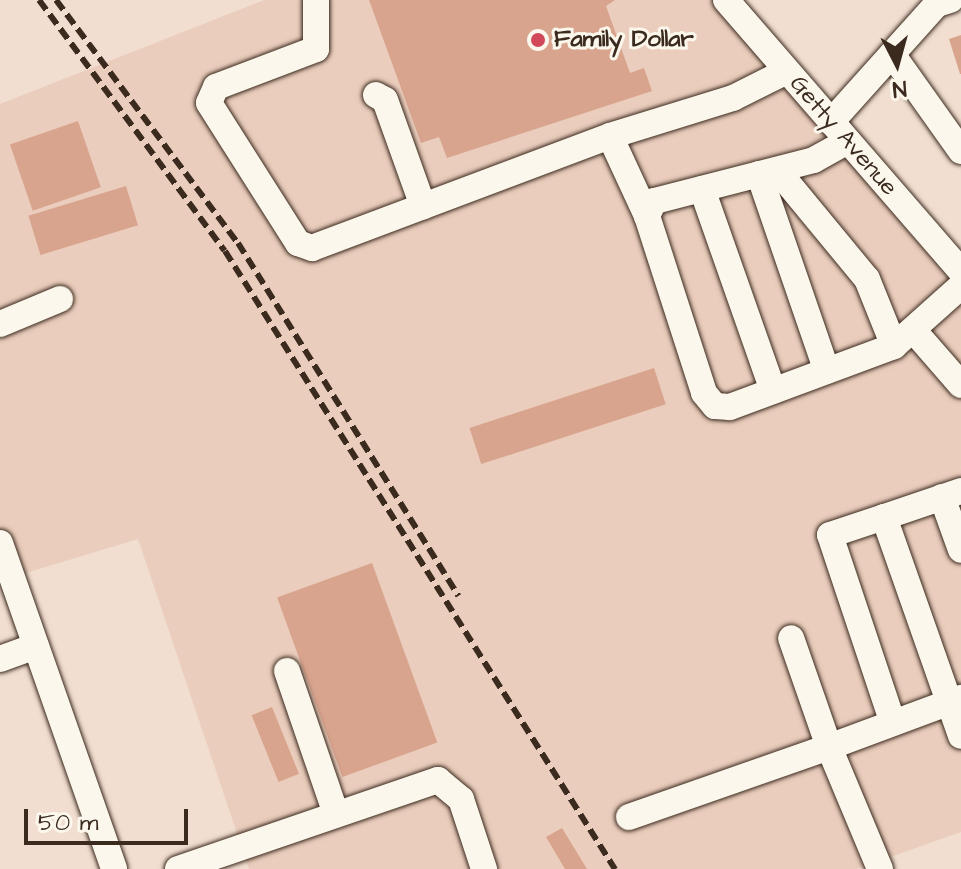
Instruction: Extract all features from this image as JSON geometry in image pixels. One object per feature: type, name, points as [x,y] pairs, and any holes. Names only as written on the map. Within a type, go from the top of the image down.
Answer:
[{"type":"street","points":[[316,0],[316,49],[216,87],[209,103],[298,243],[312,248],[610,136],[733,98],[787,71]]},
{"type":"street","name":"Getty Avenue","points":[[733,1],[787,71],[961,271]]},
{"type":"street","points":[[647,216],[654,201],[768,172],[840,132],[892,54],[940,1]]},
{"type":"street","points":[[892,54],[961,151]]},
{"type":"street","points":[[376,95],[385,100],[423,206]]},
{"type":"street","points":[[610,136],[647,216],[704,393],[715,406],[730,407],[904,339],[961,286]]},
{"type":"street","points":[[768,172],[867,279],[904,339],[961,385]]},
{"type":"street","points":[[768,172],[827,371]]},
{"type":"street","points":[[702,189],[773,391]]},
{"type":"street","points":[[0,324],[60,299]]},
{"type":"street","points":[[893,723],[830,535],[951,494],[961,550]]},
{"type":"street","points":[[884,517],[955,700],[961,736]]},
{"type":"street","points":[[0,543],[114,869]]},
{"type":"street","points":[[791,638],[829,747],[880,869]]},
{"type":"street","points":[[0,659],[36,646]]},
{"type":"street","points":[[287,671],[336,814]]},
{"type":"street","points":[[629,817],[955,700]]},
{"type":"street","points":[[178,869],[438,780],[461,799],[484,869]]},
{"type":"shaded area","points":[[264,0],[730,0],[961,258],[961,832],[856,869],[249,869],[138,539],[6,579],[0,563],[0,104]]},
{"type":"building","points":[[369,0],[615,0],[606,6],[630,73],[644,68],[652,91],[447,158],[439,137],[421,143]]},
{"type":"building","points":[[961,35],[961,74],[960,74],[949,39]]},
{"type":"building","points":[[78,121],[101,187],[33,211],[10,144]]},
{"type":"building","points":[[126,186],[138,225],[40,255],[28,216]]},
{"type":"building","points":[[654,368],[666,404],[481,464],[469,428]]},
{"type":"building","points":[[372,563],[437,742],[342,777],[277,598]]},
{"type":"building","points":[[272,707],[299,774],[279,782],[252,715]]},
{"type":"building","points":[[562,828],[587,869],[565,869],[546,837]]},
{"type":"railway","points":[[39,0],[225,251],[615,869]]},
{"type":"railway","points":[[56,0],[238,243],[459,596]]},
{"type":"place","name":"Family Dollar","points":[[538,40]]}]
